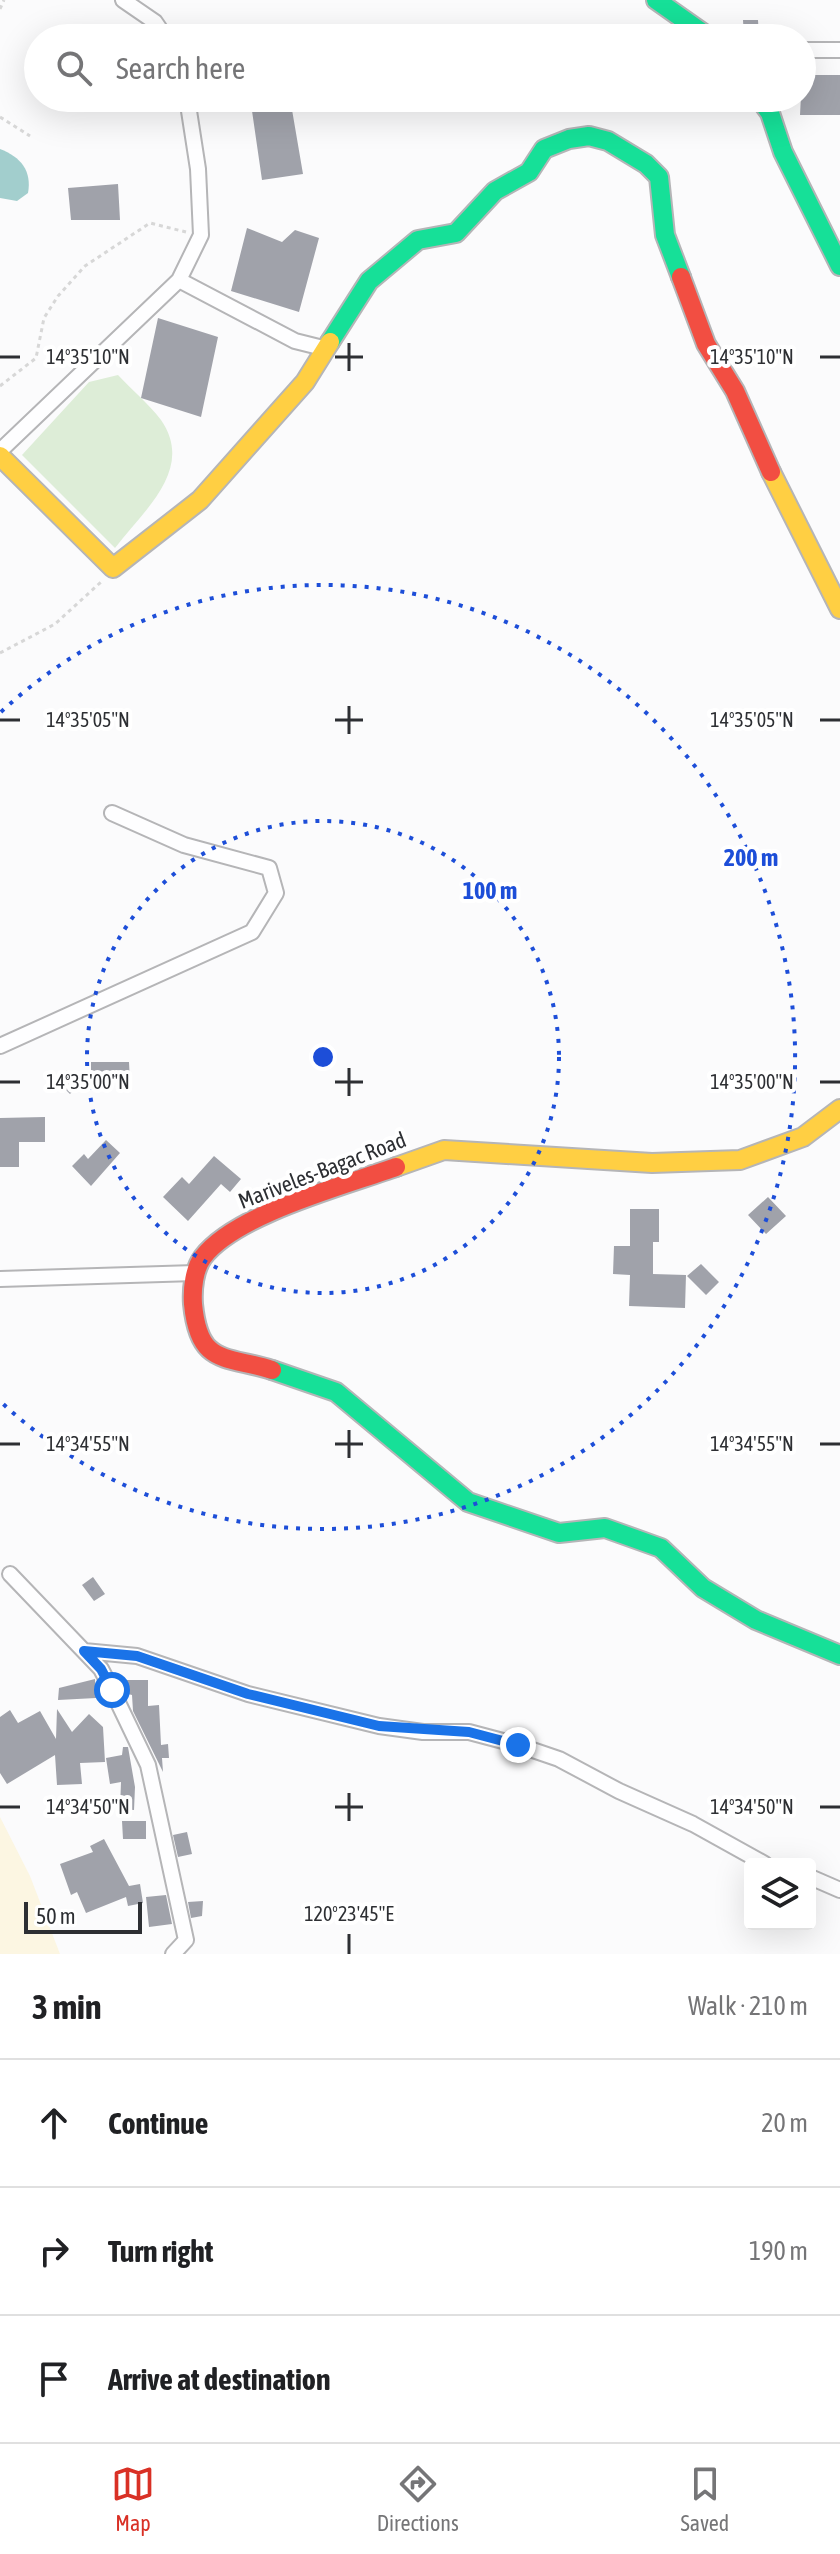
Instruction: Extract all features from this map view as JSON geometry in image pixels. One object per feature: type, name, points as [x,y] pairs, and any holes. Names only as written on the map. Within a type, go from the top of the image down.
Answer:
[{"type":"main road","points":[[656,0],[690,24]]},
{"type":"main road","points":[[766,112],[840,266]]},
{"type":"main road","points":[[0,454],[113,568],[200,500],[305,382],[323,348],[369,281],[418,240],[456,233],[495,191],[529,172],[544,149],[589,136],[608,141],[646,164],[659,177],[665,235],[706,344],[735,391],[776,484],[840,609]]},
{"type":"main road","name":"Mariveles-Bagac Road","points":[[195,1273],[202,1258],[228,1232],[308,1198],[444,1150],[652,1163],[740,1160],[803,1137],[840,1109]]},
{"type":"main road","points":[[195,1273],[193,1302],[199,1336],[218,1358],[259,1366],[336,1392],[468,1502],[559,1533],[605,1528],[661,1548],[703,1588],[756,1620],[840,1655]]},
{"type":"street","points":[[123,0],[156,24]]},
{"type":"street","points":[[816,50],[840,50]]},
{"type":"street","points":[[0,454],[179,280],[201,235],[198,169],[189,112]]},
{"type":"street","points":[[179,280],[295,341],[323,348]]},
{"type":"street","points":[[0,1046],[252,932],[276,893],[269,868],[184,845],[112,813]]},
{"type":"street","points":[[0,1279],[195,1273]]},
{"type":"street","points":[[10,1574],[101,1669],[148,1765],[186,1940],[173,1954]]},
{"type":"street","points":[[84,1651],[137,1656],[248,1694],[365,1723],[423,1732],[469,1732],[518,1745],[559,1759],[619,1791],[693,1824],[754,1858]]},
{"type":"street","points":[[816,1880],[840,1890]]},
{"type":"path","points":[[0,9],[4,0]]},
{"type":"path","points":[[0,117],[30,136]]},
{"type":"path","points":[[0,386],[36,358],[44,318],[58,296],[85,266],[150,223],[201,235]]},
{"type":"path","points":[[0,653],[55,624],[90,594],[113,568]]},
{"type":"green space","points":[[118,375],[161,420],[170,438],[172,455],[162,488],[115,548],[22,455],[89,382]]},
{"type":"sand","points":[[0,1817],[30,1876],[60,1954],[0,1954]]},
{"type":"water","points":[[0,149],[19,161],[28,178],[28,193],[17,201],[0,198]]},
{"type":"building","points":[[743,20],[758,20],[758,24],[743,24]]},
{"type":"building","points":[[816,75],[840,75],[840,115],[800,115],[800,112],[816,112]]},
{"type":"building","points":[[252,112],[292,112],[303,174],[262,180]]},
{"type":"building","points":[[118,184],[120,220],[71,220],[68,188]]},
{"type":"building","points":[[247,228],[282,242],[295,230],[319,238],[299,312],[231,291]]},
{"type":"building","points":[[158,318],[218,337],[201,417],[141,398]]},
{"type":"building","points":[[91,1062],[129,1062],[130,1082],[91,1082]]},
{"type":"building","points":[[67,1070],[80,1083],[70,1094],[57,1081]]},
{"type":"building","points":[[45,1117],[45,1142],[19,1142],[19,1167],[0,1167],[0,1118]]},
{"type":"building","points":[[106,1140],[120,1153],[91,1186],[72,1166],[84,1154],[88,1159]]},
{"type":"building","points":[[214,1156],[241,1179],[230,1192],[221,1184],[188,1221],[163,1197],[182,1177],[189,1184]]},
{"type":"building","points":[[768,1197],[786,1216],[766,1234],[748,1215]]},
{"type":"building","points":[[630,1209],[659,1209],[659,1242],[653,1242],[653,1274],[686,1275],[685,1308],[629,1306],[630,1275],[613,1274],[614,1246],[630,1246]]},
{"type":"building","points":[[701,1264],[719,1282],[706,1295],[687,1276]]},
{"type":"building","points":[[93,1577],[105,1594],[94,1601],[82,1585]]},
{"type":"building","points":[[95,1679],[96,1698],[58,1700],[59,1688]]},
{"type":"building","points":[[125,1680],[148,1680],[148,1706],[159,1705],[161,1745],[168,1744],[169,1758],[162,1758],[163,1772],[133,1711],[132,1695],[124,1693]]},
{"type":"building","points":[[57,1709],[72,1732],[89,1714],[103,1727],[105,1762],[80,1763],[82,1784],[57,1785],[55,1755],[7,1784],[0,1773],[0,1717],[10,1710],[18,1723],[40,1711],[56,1739]]},
{"type":"building","points":[[123,1747],[128,1747],[135,1787],[134,1810],[120,1809],[121,1782],[110,1784],[106,1758],[122,1755]]},
{"type":"building","points":[[122,1821],[146,1821],[146,1839],[123,1839]]},
{"type":"building","points":[[187,1832],[192,1854],[178,1857],[173,1835]]},
{"type":"building","points":[[104,1839],[129,1886],[140,1884],[143,1903],[128,1906],[126,1897],[86,1913],[77,1892],[71,1895],[60,1864],[93,1852],[90,1846]]},
{"type":"building","points":[[166,1895],[172,1924],[149,1927],[146,1897]]},
{"type":"building","points":[[203,1901],[202,1916],[191,1918],[188,1902]]},
{"type":"traffic: fast","points":[[656,0],[690,24]]},
{"type":"traffic: fast","points":[[769,112],[783,152],[840,266]]},
{"type":"traffic: fast","points":[[330,342],[369,281],[418,240],[456,233],[495,191],[529,172],[544,149],[569,139],[589,136],[608,141],[646,164],[659,177],[665,235],[681,277]]},
{"type":"traffic: fast","points":[[272,1370],[336,1392],[468,1502],[559,1533],[605,1528],[661,1548],[703,1588],[756,1620],[840,1655]]},
{"type":"traffic: slow","points":[[0,456],[113,568],[200,500],[305,382],[330,342]]},
{"type":"traffic: slow","points":[[771,472],[840,609]]},
{"type":"traffic: slow","points":[[396,1167],[444,1150],[652,1163],[740,1160],[803,1137],[840,1109]]},
{"type":"traffic: jam","points":[[681,277],[706,344],[735,391],[771,472]]},
{"type":"traffic: jam","points":[[272,1370],[217,1355],[201,1338],[193,1298],[194,1279],[203,1257],[240,1227],[265,1215],[320,1192],[396,1167]]},
{"type":"route","points":[[112,1690],[101,1669],[84,1651],[137,1656],[248,1694],[337,1717],[423,1732],[469,1732],[518,1745]]}]
